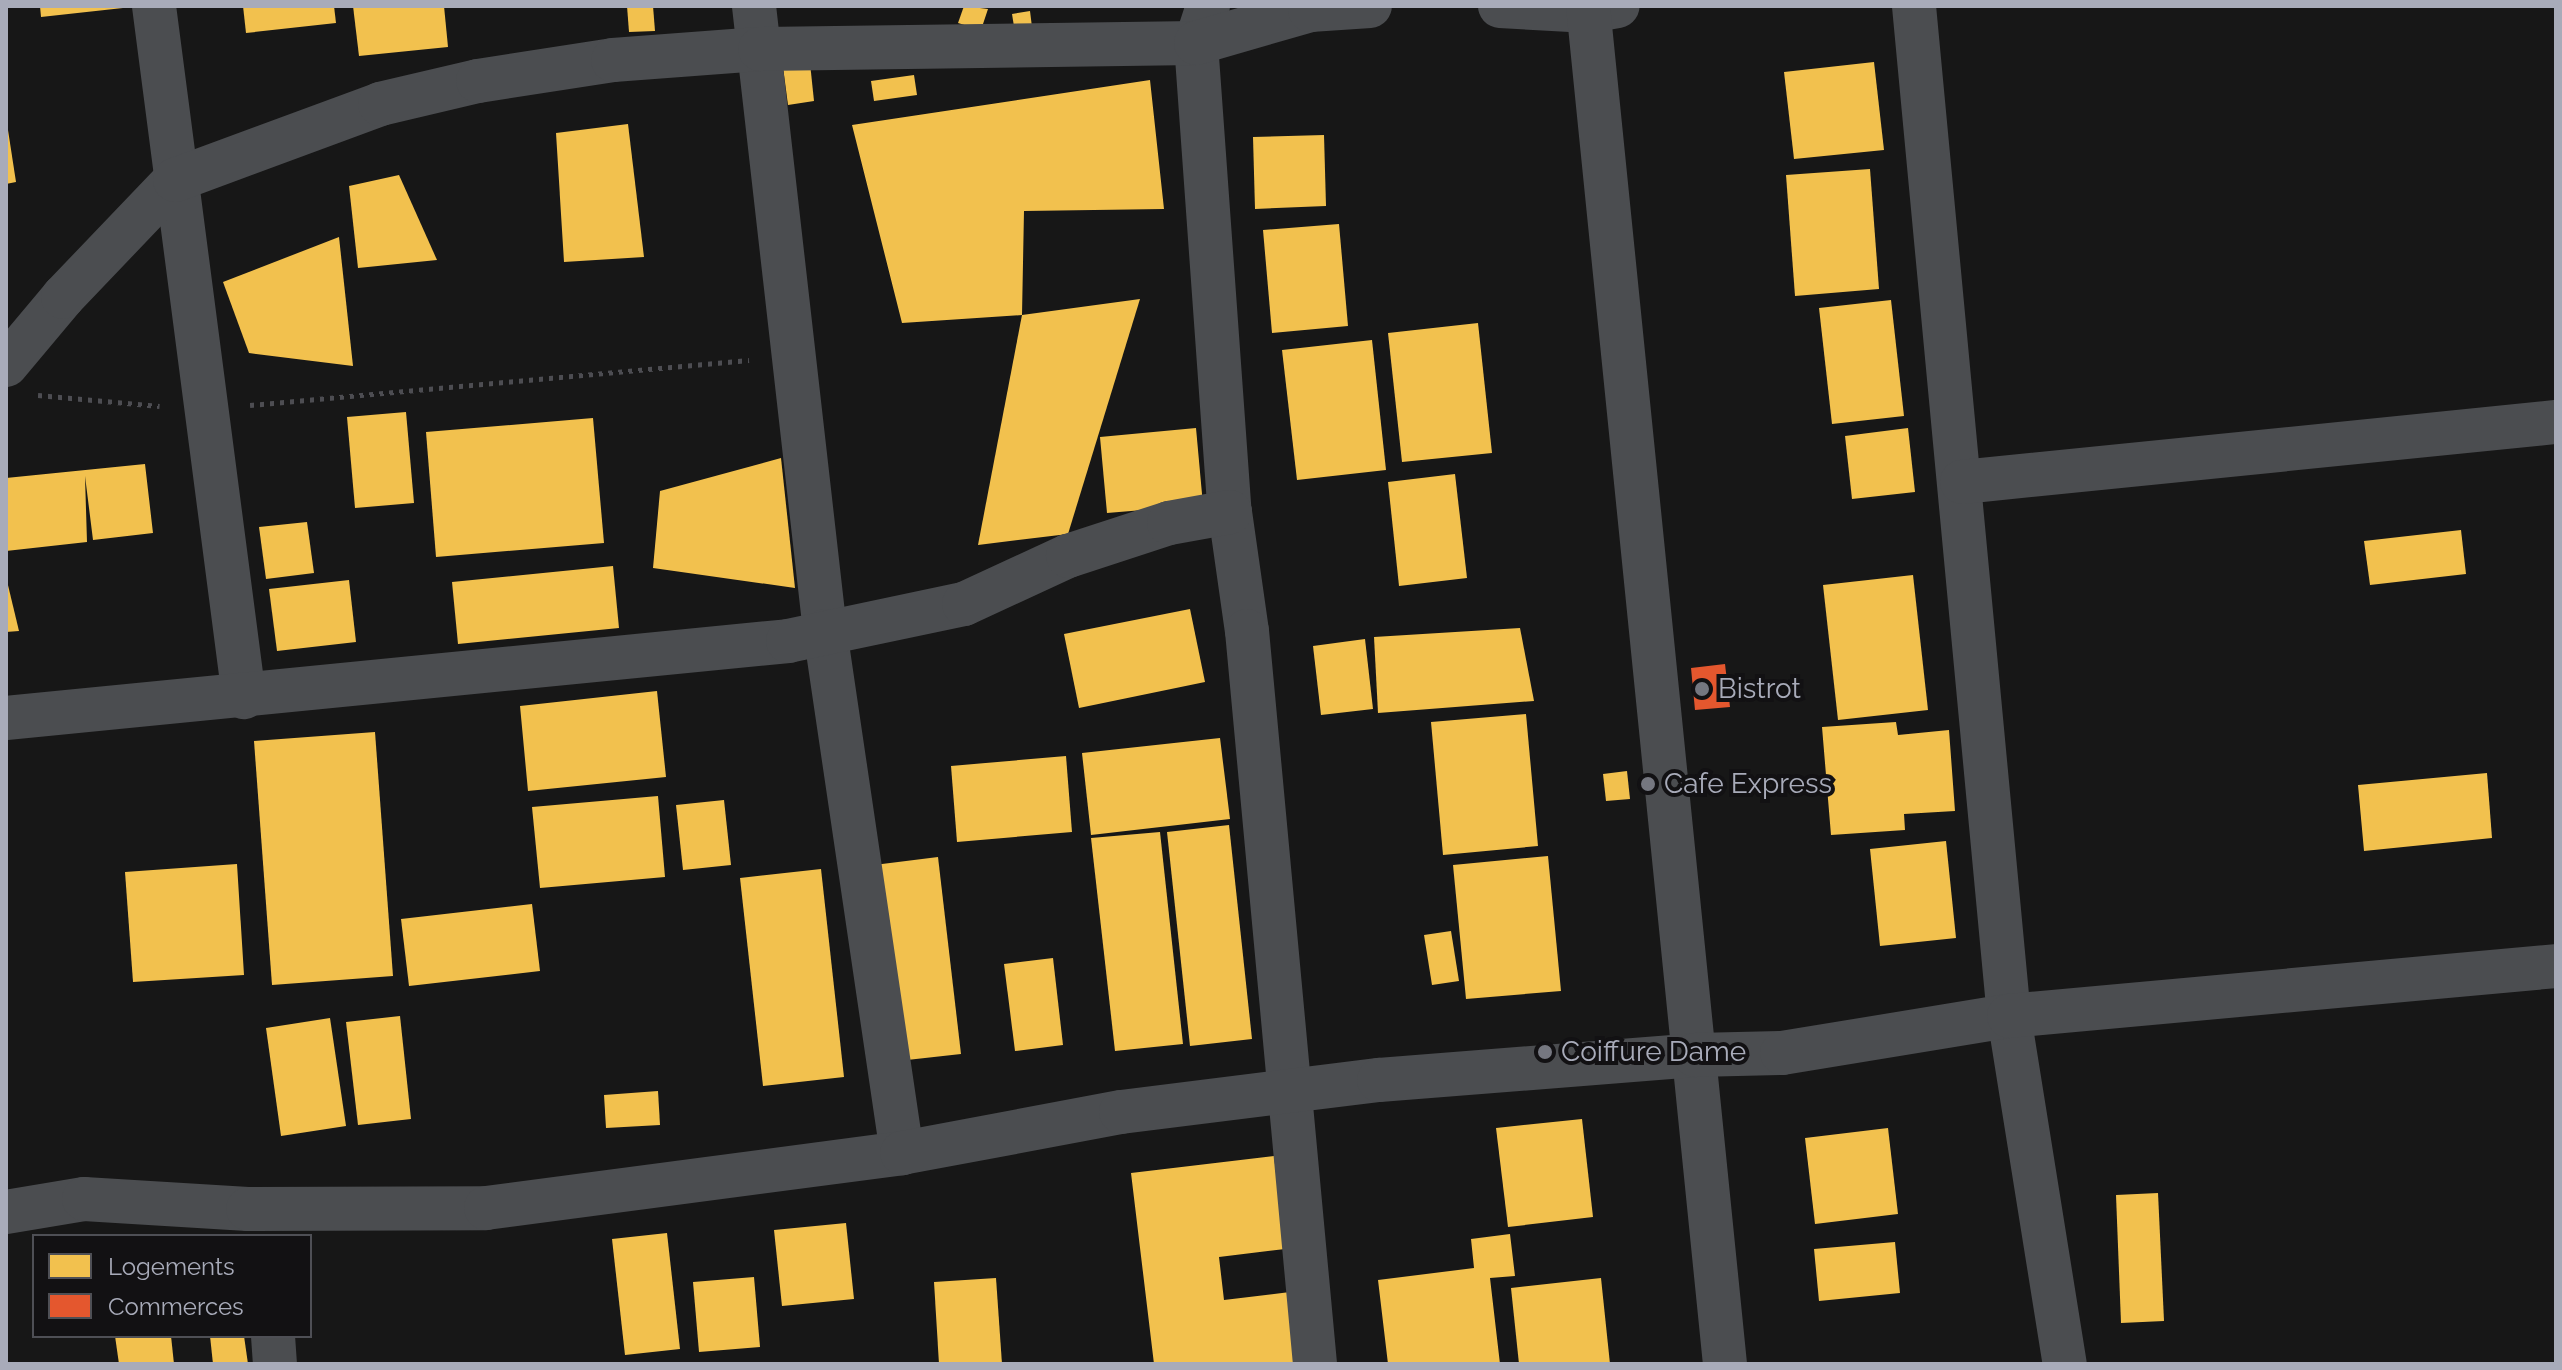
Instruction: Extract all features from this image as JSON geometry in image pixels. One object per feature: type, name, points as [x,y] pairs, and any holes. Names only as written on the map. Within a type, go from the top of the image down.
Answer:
[{"type":"street","points":[[154,6],[244,697]]},
{"type":"street","points":[[754,6],[825,631],[902,1153]]},
{"type":"street","points":[[14,380],[63,297],[175,180],[380,104],[478,81],[613,60],[1202,24],[1310,10],[1370,6]]},
{"type":"street","points":[[1500,6],[1598,8],[1725,1364]]},
{"type":"street","points":[[1914,6],[1962,482],[2009,1016],[2065,1364]]},
{"type":"street","points":[[1202,24],[1230,512],[1247,631],[1286,1094],[1315,1364]]},
{"type":"street","points":[[1962,482],[2556,422]]},
{"type":"street","points":[[6,718],[611,661],[788,641],[964,604],[1068,556],[1169,523],[1230,512]]},
{"type":"street","points":[[6,1212],[84,1199],[264,1222],[486,1208],[902,1153],[1121,1112],[1286,1094],[1379,1080],[1695,1055],[1782,1053],[2009,1016],[2556,966]]},
{"type":"street","points":[[273,1338],[275,1364]]},
{"type":"path","points":[[14,380],[206,409],[794,356]]},
{"type":"building: Logements","points":[[40,6],[123,6],[123,8],[41,17]]},
{"type":"building: Logements","points":[[243,6],[334,6],[336,23],[246,33]]},
{"type":"building: Logements","points":[[353,6],[444,6],[448,47],[359,56]]},
{"type":"building: Logements","points":[[627,6],[653,6],[655,31],[629,32]]},
{"type":"building: Logements","points":[[964,6],[988,9],[981,30],[958,23]]},
{"type":"building: Logements","points":[[1030,11],[1034,43],[1017,45],[1012,14]]},
{"type":"building: Logements","points":[[1874,62],[1884,150],[1794,159],[1784,72]]},
{"type":"building: Logements","points":[[810,63],[814,101],[788,105],[783,67]]},
{"type":"building: Logements","points":[[914,75],[917,95],[874,101],[871,81]]},
{"type":"building: Logements","points":[[1150,80],[1164,209],[1024,211],[1022,315],[902,323],[852,125]]},
{"type":"building: Logements","points":[[628,124],[644,257],[564,262],[556,133]]},
{"type":"building: Logements","points":[[6,131],[16,182],[6,184]]},
{"type":"building: Logements","points":[[1324,135],[1326,206],[1255,209],[1253,137]]},
{"type":"building: Logements","points":[[1870,169],[1879,289],[1795,296],[1786,175]]},
{"type":"building: Logements","points":[[399,175],[437,260],[358,268],[349,186]]},
{"type":"building: Logements","points":[[1339,224],[1348,326],[1272,333],[1263,230]]},
{"type":"building: Logements","points":[[339,237],[353,366],[249,353],[223,282]]},
{"type":"building: Logements","points":[[1140,299],[1068,534],[978,545],[1022,315]]},
{"type":"building: Logements","points":[[1891,300],[1904,416],[1832,424],[1819,308]]},
{"type":"building: Logements","points":[[1478,323],[1492,453],[1402,462],[1388,333]]},
{"type":"building: Logements","points":[[1372,340],[1386,470],[1297,480],[1282,350]]},
{"type":"building: Logements","points":[[406,412],[414,503],[355,508],[347,417]]},
{"type":"building: Logements","points":[[593,418],[604,543],[436,557],[426,432]]},
{"type":"building: Logements","points":[[1196,428],[1203,505],[1107,513],[1100,437]]},
{"type":"building: Logements","points":[[1908,428],[1915,492],[1852,499],[1845,436]]},
{"type":"building: Logements","points":[[781,458],[795,588],[653,568],[660,491]]},
{"type":"building: Logements","points":[[145,464],[153,533],[93,540],[85,476],[87,542],[6,551],[6,478]]},
{"type":"building: Logements","points":[[1455,474],[1467,578],[1399,586],[1388,482]]},
{"type":"building: Logements","points":[[307,522],[314,573],[266,579],[259,527]]},
{"type":"building: Logements","points":[[2461,530],[2466,574],[2370,585],[2364,541]]},
{"type":"building: Logements","points":[[613,566],[619,628],[458,644],[452,582]]},
{"type":"building: Logements","points":[[1913,575],[1928,710],[1838,720],[1823,585]]},
{"type":"building: Logements","points":[[349,580],[356,642],[277,651],[269,589]]},
{"type":"building: Logements","points":[[7,581],[19,631],[6,632]]},
{"type":"building: Logements","points":[[1190,609],[1205,682],[1079,708],[1064,634]]},
{"type":"building: Logements","points":[[1520,628],[1534,701],[1378,713],[1374,637]]},
{"type":"building: Logements","points":[[1365,639],[1373,709],[1321,715],[1313,646]]},
{"type":"building: Logements","points":[[657,691],[666,777],[528,791],[520,706]]},
{"type":"building: Logements","points":[[1526,714],[1538,846],[1443,855],[1431,722]]},
{"type":"building: Logements","points":[[1896,722],[1898,735],[1949,730],[1955,811],[1904,814],[1905,830],[1831,835],[1822,727]]},
{"type":"building: Logements","points":[[375,732],[393,976],[272,985],[254,741]]},
{"type":"building: Logements","points":[[1220,738],[1230,819],[1091,835],[1082,753]]},
{"type":"building: Logements","points":[[1066,756],[1072,832],[957,842],[951,766]]},
{"type":"building: Logements","points":[[1627,771],[1630,799],[1606,801],[1603,774]]},
{"type":"building: Logements","points":[[2487,773],[2492,838],[2364,851],[2358,785]]},
{"type":"building: Logements","points":[[658,796],[665,877],[540,888],[532,807]]},
{"type":"building: Logements","points":[[724,800],[731,865],[683,870],[676,805]]},
{"type":"building: Logements","points":[[1229,825],[1252,1039],[1190,1046],[1167,832]]},
{"type":"building: Logements","points":[[1160,832],[1183,1044],[1115,1051],[1091,838]]},
{"type":"building: Logements","points":[[1946,841],[1956,938],[1880,946],[1870,849]]},
{"type":"building: Logements","points":[[1548,856],[1561,991],[1466,999],[1453,865]]},
{"type":"building: Logements","points":[[938,857],[961,1054],[898,1061],[874,865]]},
{"type":"building: Logements","points":[[237,864],[244,975],[133,982],[125,872]]},
{"type":"building: Logements","points":[[821,869],[844,1077],[763,1086],[740,878]]},
{"type":"building: Logements","points":[[532,904],[540,971],[409,986],[401,919]]},
{"type":"building: Logements","points":[[1451,931],[1459,981],[1432,985],[1424,935]]},
{"type":"building: Logements","points":[[1053,958],[1063,1045],[1015,1051],[1004,964]]},
{"type":"building: Logements","points":[[400,1016],[411,1119],[358,1125],[346,1022]]},
{"type":"building: Logements","points":[[330,1018],[346,1126],[281,1136],[266,1028]]},
{"type":"building: Logements","points":[[658,1091],[660,1125],[606,1128],[604,1095]]},
{"type":"building: Logements","points":[[1582,1119],[1593,1217],[1508,1227],[1496,1128]]},
{"type":"building: Logements","points":[[1888,1128],[1898,1214],[1815,1224],[1805,1138]]},
{"type":"building: Logements","points":[[1274,1156],[1285,1249],[1219,1257],[1224,1300],[1290,1292],[1299,1364],[1154,1364],[1131,1173]]},
{"type":"building: Logements","points":[[2158,1193],[2164,1321],[2121,1323],[2116,1195]]},
{"type":"building: Logements","points":[[846,1223],[854,1299],[782,1306],[774,1230]]},
{"type":"building: Logements","points":[[667,1233],[680,1349],[625,1355],[612,1239]]},
{"type":"building: Logements","points":[[1510,1234],[1515,1276],[1490,1278],[1500,1364],[1388,1364],[1378,1280],[1474,1268],[1471,1239]]},
{"type":"building: Logements","points":[[1895,1242],[1900,1293],[1819,1301],[1814,1249]]},
{"type":"building: Logements","points":[[754,1277],[760,1347],[699,1352],[693,1282]]},
{"type":"building: Logements","points":[[996,1278],[1002,1364],[939,1364],[934,1282]]},
{"type":"building: Logements","points":[[1601,1278],[1610,1364],[1519,1364],[1511,1288]]},
{"type":"building: Logements","points":[[115,1338],[171,1338],[174,1364],[119,1364]]},
{"type":"building: Logements","points":[[210,1338],[244,1338],[248,1364],[213,1364]]},
{"type":"building: Commerces","points":[[1725,664],[1730,707],[1695,710],[1691,668]]},
{"type":"place","name":"Bistrot","points":[[1702,689]]},
{"type":"place","name":"Cafe Express","points":[[1648,784]]},
{"type":"place","name":"Coiffure Dame","points":[[1545,1052]]}]
